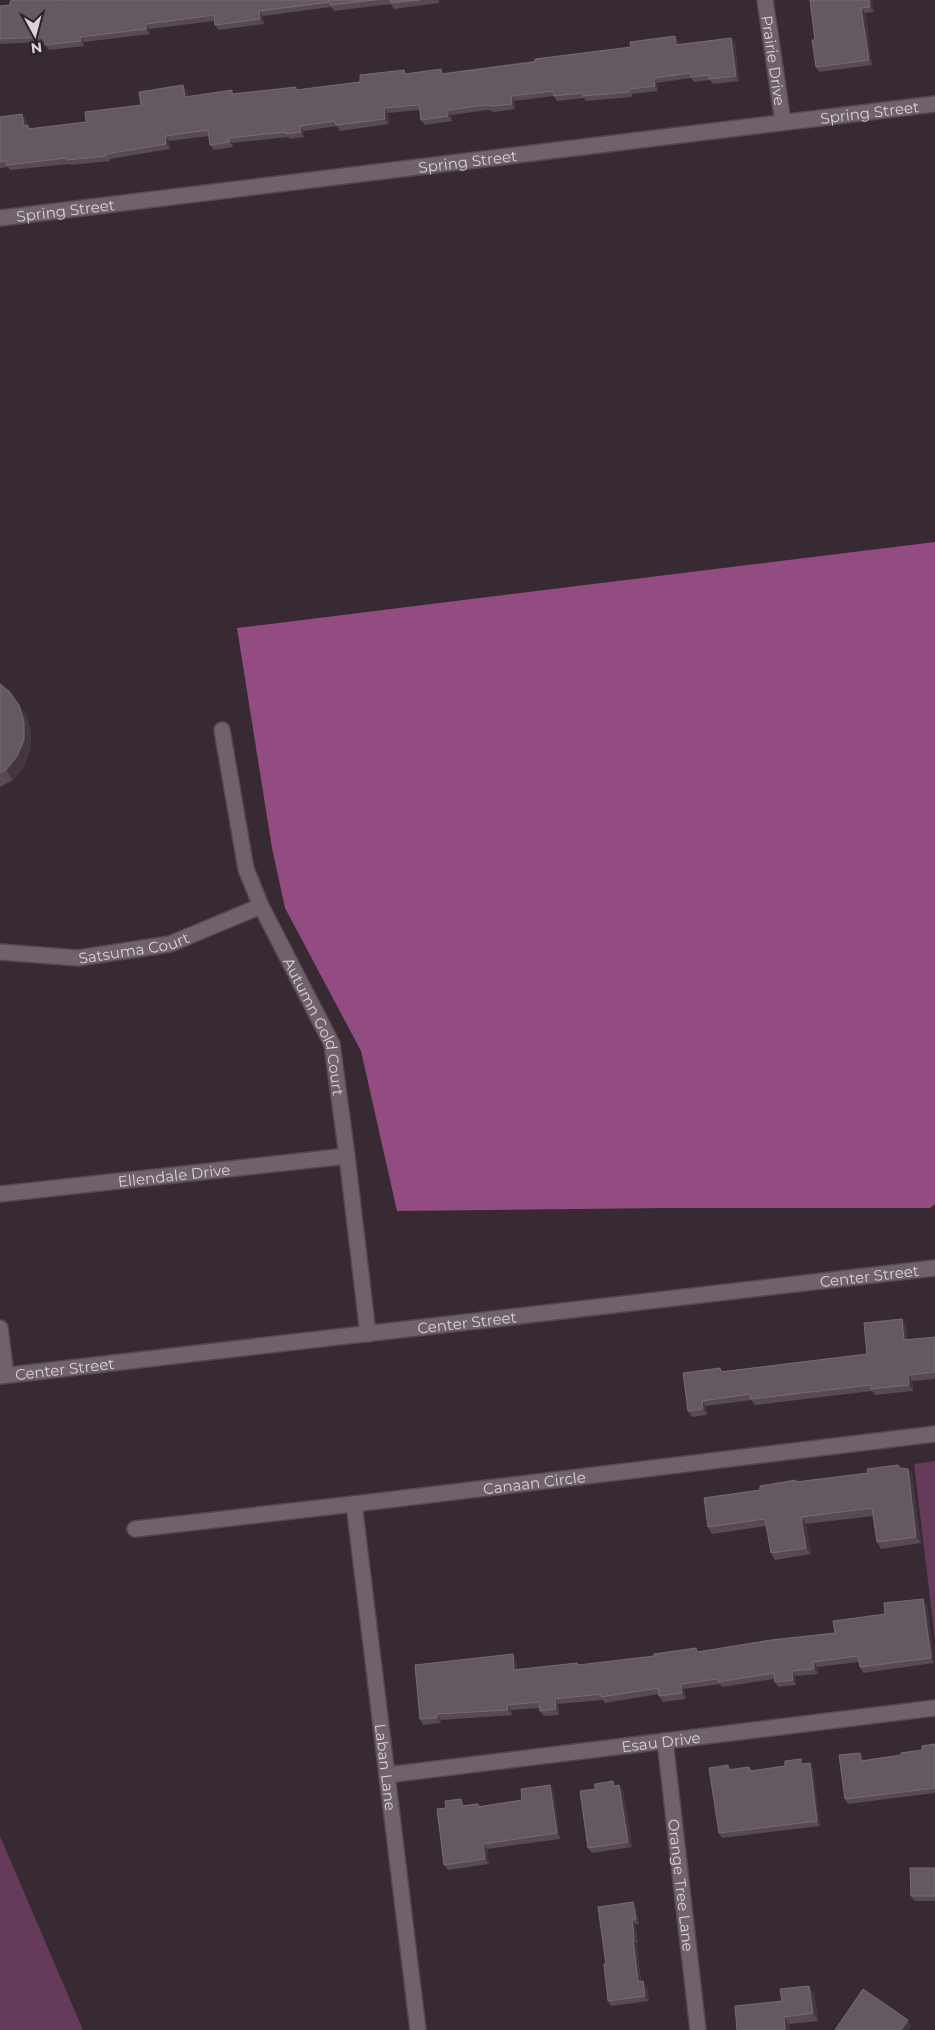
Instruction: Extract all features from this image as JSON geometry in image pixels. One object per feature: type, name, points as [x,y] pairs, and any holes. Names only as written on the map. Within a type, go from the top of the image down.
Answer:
[{"type":"street","name":"Prairie Drive","points":[[765,0],[782,122]]},
{"type":"street","name":"Spring Street","points":[[0,218],[935,104]]},
{"type":"street","name":"Autumn Gold Court","points":[[222,730],[246,869],[262,906],[332,1044],[368,1334]]},
{"type":"street","name":"Satsuma Court","points":[[0,952],[78,958],[170,944],[262,906]]},
{"type":"street","name":"Ellendale Drive","points":[[0,1194],[347,1156]]},
{"type":"street","name":"Center Street","points":[[3,1376],[935,1268]]},
{"type":"street","points":[[0,1328],[3,1376]]},
{"type":"street","name":"Canaan Circle","points":[[135,1529],[935,1434]]},
{"type":"street","name":"Laban Lane","points":[[354,1504],[418,2030]]},
{"type":"street","name":"Esau Drive","points":[[387,1775],[935,1708]]},
{"type":"street","name":"Orange Tree Lane","points":[[665,1741],[698,2030]]},
{"type":"shaded area","points":[[935,542],[935,1204],[930,1208],[397,1211],[361,1051],[285,908],[272,848],[237,628]]},
{"type":"shaded area","points":[[935,1461],[935,1640],[914,1464]]},
{"type":"shaded area","points":[[0,1836],[83,2030],[0,2030]]},
{"type":"building","points":[[375,0],[330,5],[330,2],[259,11],[260,19],[215,25],[214,15],[146,24],[146,29],[80,37],[81,41],[45,45],[44,37],[0,39],[0,6],[10,5],[10,1]]},
{"type":"building","points":[[390,0],[419,0],[391,3]]},
{"type":"building","points":[[810,0],[869,0],[870,7],[861,8],[869,60],[816,67],[812,40],[815,40]]},
{"type":"building","points":[[675,36],[676,45],[731,38],[736,76],[709,79],[709,75],[691,77],[690,73],[654,78],[655,86],[629,89],[629,92],[583,96],[582,93],[554,96],[553,91],[511,96],[512,104],[485,105],[448,110],[448,116],[421,120],[419,105],[384,108],[385,119],[336,125],[335,121],[300,126],[301,132],[229,138],[230,142],[210,145],[208,130],[165,136],[166,144],[106,154],[106,156],[67,160],[67,158],[7,165],[6,161],[0,162],[0,117],[22,114],[24,126],[28,125],[28,129],[86,122],[85,112],[141,105],[139,92],[183,85],[185,97],[232,90],[232,94],[296,87],[296,90],[360,82],[360,75],[404,70],[405,74],[441,69],[442,74],[535,62],[535,59],[631,47],[630,42]]},
{"type":"building","points":[[0,684],[9,691],[19,705],[24,722],[24,740],[17,756],[6,770],[0,773]]},
{"type":"building","points":[[902,1319],[904,1340],[935,1337],[935,1372],[908,1375],[909,1385],[871,1389],[871,1385],[751,1399],[750,1394],[702,1401],[703,1409],[688,1411],[683,1373],[720,1368],[721,1372],[867,1354],[864,1323]]},
{"type":"building","points":[[898,1465],[900,1468],[908,1469],[916,1537],[877,1542],[872,1508],[801,1517],[806,1548],[771,1553],[765,1519],[708,1527],[704,1498],[760,1490],[760,1486],[796,1480],[796,1482],[868,1473],[867,1469]]},
{"type":"building","points":[[923,1599],[931,1658],[860,1667],[858,1656],[813,1662],[814,1669],[792,1671],[793,1680],[775,1682],[774,1673],[718,1682],[717,1679],[681,1684],[682,1693],[659,1696],[658,1688],[601,1697],[601,1694],[555,1699],[556,1709],[540,1711],[539,1702],[507,1705],[508,1710],[437,1714],[437,1718],[420,1719],[415,1665],[513,1654],[514,1670],[654,1656],[654,1654],[696,1648],[697,1652],[771,1640],[835,1633],[833,1621],[885,1614],[884,1603]]},
{"type":"building","points":[[935,1744],[935,1788],[845,1799],[839,1755],[860,1753],[861,1761],[901,1755],[901,1753],[922,1750],[922,1746]]},
{"type":"building","points":[[801,1759],[801,1764],[810,1763],[817,1821],[719,1833],[709,1768],[728,1765],[728,1770],[749,1767],[750,1771],[785,1766],[785,1761]]},
{"type":"building","points":[[613,1781],[614,1786],[619,1785],[628,1842],[588,1848],[580,1791],[595,1789],[595,1784]]},
{"type":"building","points":[[550,1785],[557,1833],[483,1844],[485,1859],[444,1865],[437,1809],[446,1808],[445,1801],[461,1799],[462,1806],[478,1804],[478,1807],[522,1800],[521,1789]]},
{"type":"building","points":[[910,1868],[935,1868],[935,1896],[911,1896]]},
{"type":"building","points":[[633,1902],[636,1919],[632,1919],[633,1938],[638,1982],[643,1981],[645,1996],[608,2001],[604,1964],[606,1964],[598,1907]]},
{"type":"building","points":[[809,1986],[813,2013],[784,2017],[785,2030],[737,2030],[735,2006],[782,2001],[780,1989]]},
{"type":"building","points":[[863,1989],[908,2020],[901,2030],[835,2030]]}]
